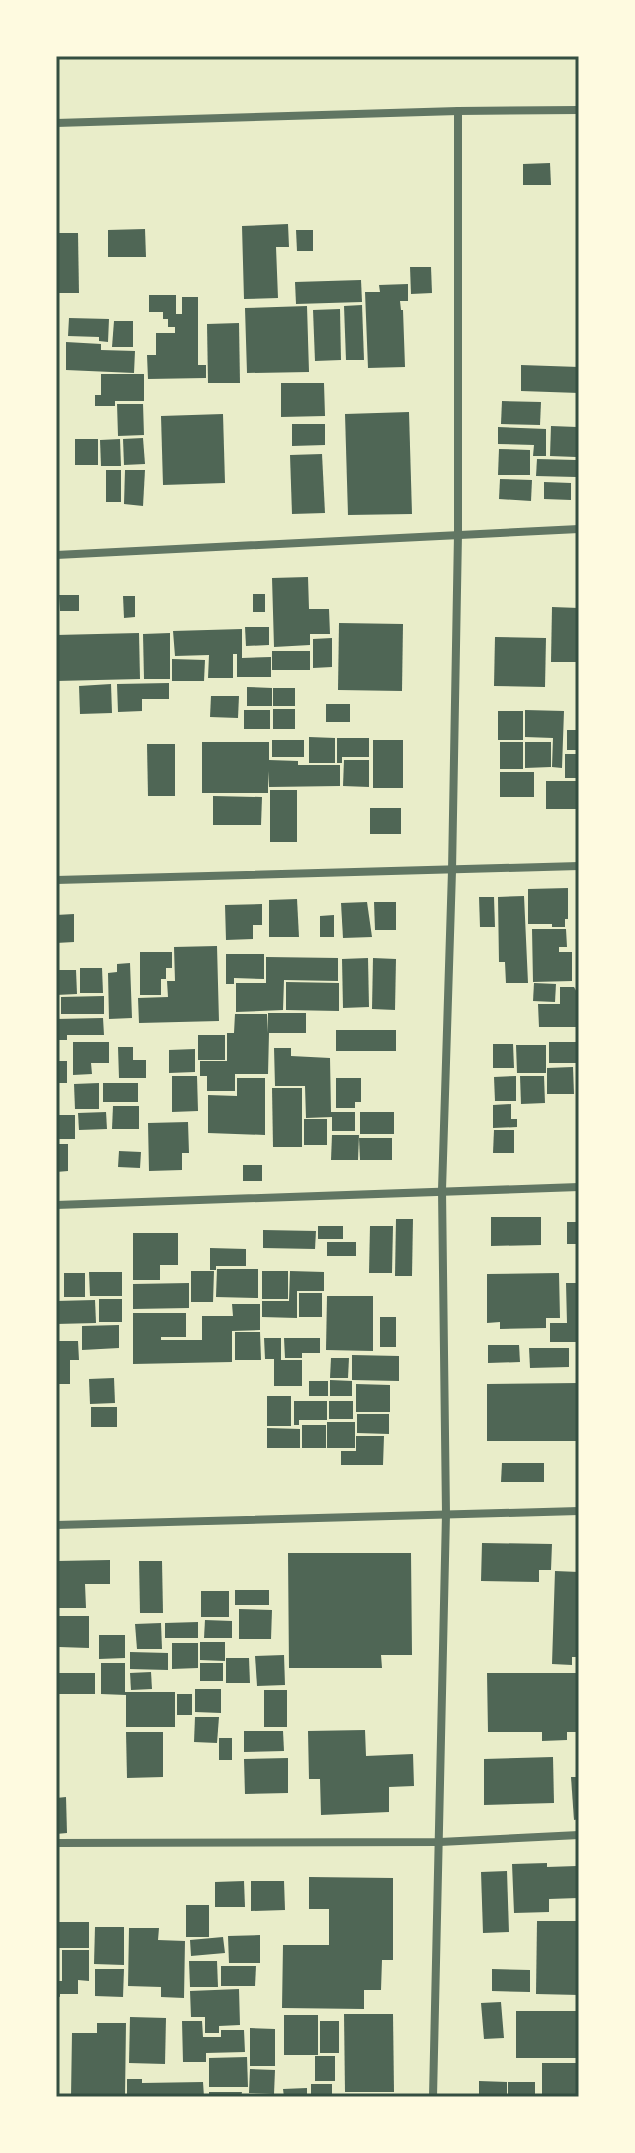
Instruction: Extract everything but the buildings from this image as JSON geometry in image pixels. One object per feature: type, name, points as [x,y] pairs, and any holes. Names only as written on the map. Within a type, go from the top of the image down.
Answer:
[{"type":"street","points":[[56,123],[579,110]]},
{"type":"street","points":[[433,2097],[446,1514],[442,1190],[458,534],[458,111]]},
{"type":"street","points":[[56,555],[579,529]]},
{"type":"street","points":[[56,880],[579,866]]},
{"type":"street","points":[[56,1205],[579,1187]]},
{"type":"street","points":[[56,1525],[579,1511]]},
{"type":"street","points":[[56,1843],[440,1842],[579,1835]]}]
